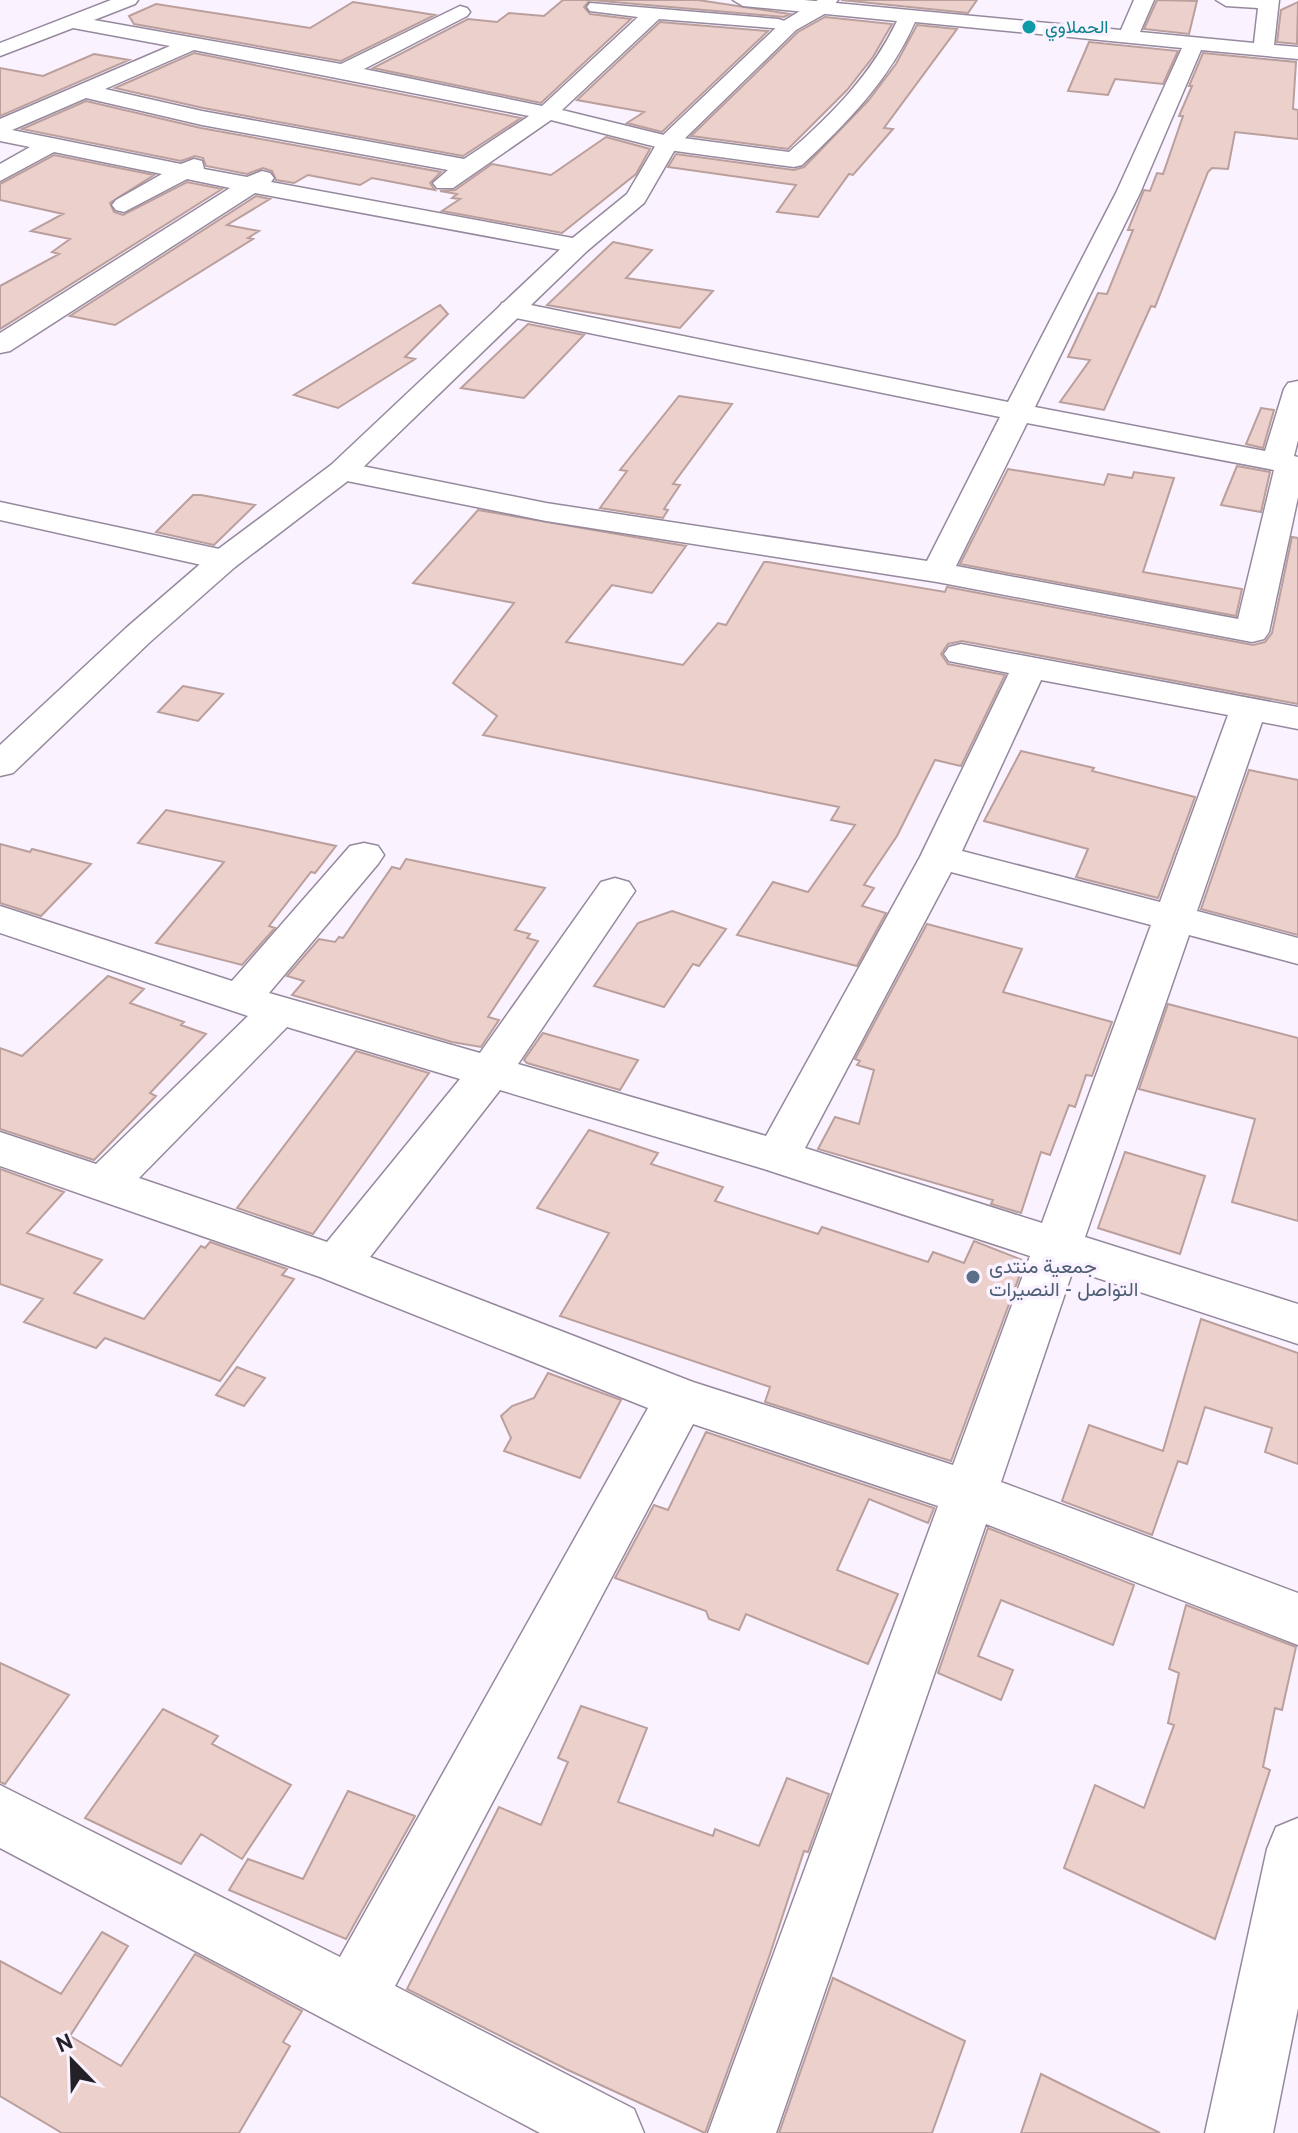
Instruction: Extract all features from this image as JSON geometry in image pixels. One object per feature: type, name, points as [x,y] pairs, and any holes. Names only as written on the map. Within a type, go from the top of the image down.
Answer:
[{"type":"street","points":[[0,50],[128,0]]},
{"type":"street","points":[[743,0],[824,4],[908,17],[1298,53]]},
{"type":"street","points":[[993,25],[1011,0]]},
{"type":"street","points":[[1128,38],[1144,0]]},
{"type":"street","points":[[1226,0],[1269,2],[1263,49]]},
{"type":"street","points":[[0,765],[138,635],[224,560],[342,471],[578,246],[636,198],[668,143],[789,26],[824,4]]},
{"type":"street","points":[[597,7],[789,26]]},
{"type":"street","points":[[344,71],[460,12]]},
{"type":"street","points":[[399,212],[547,113],[655,12]]},
{"type":"street","points":[[71,22],[344,71],[547,113],[668,143],[794,160],[835,124],[864,88],[900,39],[908,17]]},
{"type":"street","points":[[0,127],[194,43]]},
{"type":"street","points":[[937,572],[1128,193],[1193,45]]},
{"type":"street","points":[[84,91],[202,118],[469,167]]},
{"type":"street","points":[[175,131],[202,118]]},
{"type":"street","points":[[124,205],[263,130]]},
{"type":"street","points":[[0,134],[182,172],[578,246]]},
{"type":"street","points":[[0,345],[326,140]]},
{"type":"street","points":[[0,174],[50,145]]},
{"type":"street","points":[[119,159],[148,145]]},
{"type":"street","points":[[511,309],[1288,464]]},
{"type":"street","points":[[342,471],[602,522],[937,572],[1252,632],[1288,464],[1298,389]]},
{"type":"street","points":[[0,511],[224,560]]},
{"type":"street","points":[[961,654],[1298,718]]},
{"type":"street","points":[[778,1156],[940,857],[1029,668]]},
{"type":"street","points":[[742,2133],[1249,708]]},
{"type":"street","points":[[103,1186],[260,1004],[313,918],[364,855]]},
{"type":"street","points":[[940,857],[1298,951]]},
{"type":"street","points":[[337,1264],[489,1073],[615,891]]},
{"type":"street","points":[[0,919],[260,1004],[778,1156],[1298,1324]]},
{"type":"street","points":[[0,1149],[337,1264],[680,1399],[971,1494],[1298,1619]]},
{"type":"street","points":[[353,1999],[680,1399]]},
{"type":"street","points":[[0,1815],[610,2133]]},
{"type":"street","points":[[1239,2133],[1298,1849]]},
{"type":"building","points":[[563,0],[590,0],[584,7],[590,14],[631,19],[541,103],[373,68],[468,19],[497,22],[509,13],[544,16]]},
{"type":"building","points":[[590,0],[698,0],[790,14],[784,17]]},
{"type":"building","points":[[841,0],[977,0],[968,13]]},
{"type":"building","points":[[1157,0],[1197,1],[1189,34],[1144,29]]},
{"type":"building","points":[[353,2],[435,15],[341,61],[134,24],[129,16],[156,4],[310,28]]},
{"type":"building","points":[[1298,2],[1297,44],[1277,42],[1281,10]]},
{"type":"building","points":[[825,17],[892,24],[873,57],[847,90],[788,149],[691,136],[798,32]]},
{"type":"building","points":[[660,22],[768,31],[662,132],[627,123],[644,112],[577,100]]},
{"type":"building","points":[[917,25],[957,29],[884,128],[893,129],[853,175],[849,174],[818,217],[777,212],[796,185],[668,167],[676,154],[794,170],[804,167],[868,101],[896,64]]},
{"type":"building","points":[[1089,42],[1178,51],[1163,84],[1115,79],[1108,95],[1068,91]]},
{"type":"building","points":[[194,53],[521,118],[463,156],[203,108],[115,88]]},
{"type":"building","points":[[1203,53],[1296,62],[1293,109],[1298,110],[1298,139],[1235,132],[1228,169],[1212,168],[1208,172],[1155,307],[1151,306],[1104,410],[1060,402],[1090,360],[1068,357],[1098,293],[1107,294],[1133,230],[1128,230],[1144,190],[1150,191],[1157,173],[1163,174],[1183,116],[1179,116]]},
{"type":"building","points":[[94,54],[129,60],[0,116],[0,68],[43,76]]},
{"type":"building","points":[[86,101],[201,128],[441,172],[430,183],[435,190],[372,178],[360,185],[308,175],[294,183],[276,180],[272,171],[263,168],[247,174],[206,166],[203,158],[195,156],[181,161],[22,129]]},
{"type":"building","points":[[606,137],[650,149],[636,174],[562,233],[442,211],[460,199],[452,198],[457,194],[440,191],[455,190],[492,164],[551,175]]},
{"type":"building","points":[[54,155],[154,175],[110,203],[114,212],[123,215],[187,182],[222,189],[0,329],[0,286],[59,254],[52,252],[70,239],[31,231],[63,214],[0,200],[0,184]]},
{"type":"building","points":[[256,196],[270,199],[227,225],[259,231],[248,238],[253,239],[115,325],[70,316]]},
{"type":"building","points":[[613,242],[652,250],[626,278],[713,291],[680,328],[547,305]]},
{"type":"building","points":[[440,305],[448,314],[405,357],[415,359],[338,408],[294,395]]},
{"type":"building","points":[[528,324],[584,335],[524,398],[461,388]]},
{"type":"building","points":[[679,396],[732,404],[673,484],[680,485],[664,509],[668,510],[663,518],[600,508],[627,471],[620,470]]},
{"type":"building","points":[[1261,408],[1274,410],[1263,448],[1246,444]]},
{"type":"building","points":[[1237,466],[1270,472],[1261,512],[1221,505]]},
{"type":"building","points":[[1008,469],[1104,485],[1108,474],[1132,478],[1134,472],[1174,478],[1143,572],[1242,589],[1236,616],[960,564]]},
{"type":"building","points":[[193,495],[255,505],[214,545],[156,532]]},
{"type":"building","points":[[478,510],[686,546],[652,593],[612,585],[566,642],[683,665],[718,623],[726,625],[764,562],[945,592],[947,587],[1253,645],[1265,642],[1272,633],[1292,537],[1298,538],[1298,704],[962,641],[948,644],[941,654],[948,664],[1005,675],[961,766],[935,760],[897,836],[864,885],[874,888],[862,906],[886,913],[857,966],[737,935],[773,882],[808,892],[855,825],[831,820],[839,807],[483,735],[497,716],[453,683],[514,603],[413,583]]},
{"type":"building","points":[[183,686],[223,694],[198,721],[158,712]]},
{"type":"building","points":[[1021,751],[1195,797],[1158,898],[1076,877],[1088,849],[984,821]]},
{"type":"building","points":[[1249,770],[1298,780],[1298,935],[1201,909]]},
{"type":"building","points":[[166,810],[336,846],[315,873],[311,872],[269,926],[275,928],[242,965],[156,943],[224,862],[138,843]]},
{"type":"building","points":[[0,844],[91,864],[41,916],[0,903]]},
{"type":"building","points":[[406,859],[545,888],[515,930],[530,934],[527,938],[538,941],[488,1017],[499,1020],[481,1047],[452,1042],[292,995],[304,981],[287,976],[319,939],[335,942],[339,937],[343,938],[392,867],[400,869]]},
{"type":"building","points":[[672,911],[726,929],[699,966],[693,964],[664,1007],[594,986],[638,923]]},
{"type":"building","points":[[927,924],[1022,949],[1003,992],[1112,1022],[1092,1076],[1086,1075],[1075,1107],[1069,1105],[1050,1155],[1041,1152],[1021,1213],[991,1204],[993,1200],[818,1149],[835,1117],[859,1124],[874,1070],[857,1065],[860,1061],[855,1059]]},
{"type":"building","points":[[108,976],[144,989],[130,1003],[184,1022],[181,1025],[206,1034],[150,1093],[156,1096],[94,1160],[0,1129],[0,1048],[22,1056]]},
{"type":"building","points":[[1168,1004],[1298,1038],[1298,1221],[1232,1202],[1255,1119],[1139,1089]]},
{"type":"building","points":[[543,1033],[638,1060],[620,1090],[527,1063],[524,1060]]},
{"type":"building","points":[[356,1051],[429,1073],[313,1234],[237,1208]]},
{"type":"building","points":[[589,1130],[658,1153],[651,1164],[723,1187],[715,1201],[818,1234],[822,1227],[928,1262],[933,1252],[964,1263],[974,1241],[1025,1261],[951,1461],[765,1402],[770,1387],[560,1316],[609,1233],[537,1208]]},
{"type":"building","points":[[1125,1152],[1205,1176],[1180,1254],[1098,1228]]},
{"type":"building","points":[[0,1169],[64,1192],[27,1233],[102,1260],[74,1293],[144,1319],[201,1246],[205,1248],[210,1242],[287,1269],[282,1275],[294,1279],[220,1381],[105,1338],[96,1348],[24,1322],[43,1299],[0,1284]]},
{"type":"building","points":[[1201,1319],[1298,1353],[1298,1464],[1265,1452],[1272,1428],[1205,1407],[1187,1464],[1178,1461],[1152,1535],[1062,1501],[1089,1425],[1163,1451]]},
{"type":"building","points":[[237,1367],[265,1378],[244,1406],[216,1395]]},
{"type":"building","points":[[548,1373],[621,1400],[580,1478],[504,1451],[511,1438],[501,1416],[512,1406],[534,1398]]},
{"type":"building","points":[[706,1432],[934,1508],[928,1523],[869,1499],[837,1570],[898,1594],[868,1664],[746,1614],[739,1630],[709,1619],[706,1611],[615,1578],[654,1505],[668,1510]]},
{"type":"building","points":[[988,1528],[1134,1585],[1113,1645],[1001,1600],[978,1656],[1013,1670],[1001,1700],[938,1673]]},
{"type":"building","points":[[1186,1605],[1296,1647],[1282,1710],[1275,1708],[1263,1767],[1270,1770],[1215,1939],[1064,1868],[1095,1785],[1144,1808],[1174,1725],[1168,1723],[1179,1673],[1169,1669]]},
{"type":"building","points":[[0,1663],[69,1695],[5,1784],[0,1782]]},
{"type":"building","points":[[581,1706],[647,1728],[618,1802],[713,1836],[715,1829],[759,1846],[787,1778],[829,1794],[808,1852],[804,1851],[705,2133],[568,2070],[407,1989],[499,1807],[541,1825],[568,1762],[558,1758]]},
{"type":"building","points":[[163,1709],[218,1736],[212,1744],[291,1785],[242,1859],[201,1834],[181,1864],[85,1818]]},
{"type":"building","points":[[348,1791],[415,1816],[346,1939],[229,1890],[248,1859],[303,1879]]},
{"type":"building","points":[[102,1932],[128,1946],[70,2036],[121,2066],[195,1954],[302,2011],[283,2042],[290,2046],[239,2133],[62,2133],[0,2096],[0,1961],[61,1994]]},
{"type":"building","points":[[833,1978],[965,2041],[932,2133],[779,2133]]},
{"type":"building","points":[[1041,2074],[1160,2133],[1021,2133]]},
{"type":"place","name":"الحملاوي","points":[[1029,27]]},
{"type":"place","name":"جمعية منتدى التواصل - النصيرات","points":[[973,1277]]}]
